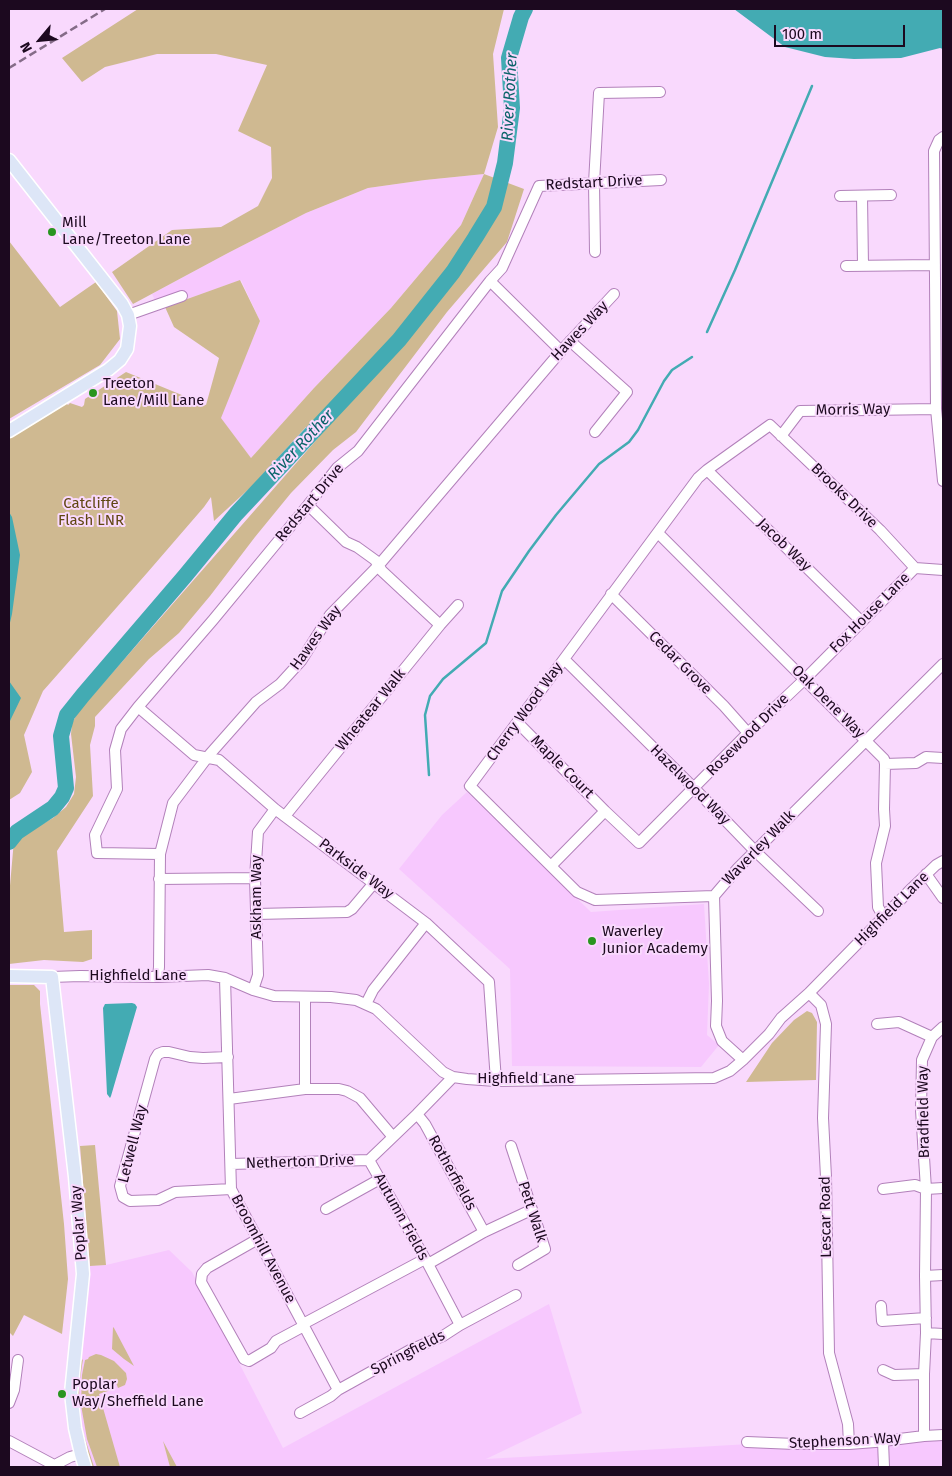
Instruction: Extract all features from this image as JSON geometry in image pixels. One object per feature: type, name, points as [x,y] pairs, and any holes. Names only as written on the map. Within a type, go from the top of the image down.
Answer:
[{"type":"main road","points":[[9,160],[122,304],[128,315],[130,326],[127,349],[120,360],[108,370],[9,431]]},
{"type":"main road","points":[[9,976],[52,977]]},
{"type":"main road","name":"Poplar Way","points":[[52,977],[75,1177],[82,1274],[71,1393],[81,1454],[86,1467]]},
{"type":"street","points":[[595,252],[594,183],[599,93],[660,92]]},
{"type":"street","points":[[943,137],[938,140],[934,150],[935,265],[939,291],[936,409],[943,481]]},
{"type":"street","name":"Redstart Drive","points":[[160,854],[97,853],[95,835],[117,789],[115,750],[121,729],[337,468],[358,451],[502,268],[539,186],[661,180]]},
{"type":"street","points":[[840,196],[890,195]]},
{"type":"street","points":[[862,196],[863,266]]},
{"type":"street","points":[[846,266],[935,265]]},
{"type":"street","points":[[490,281],[560,351]]},
{"type":"street","name":"Hawes Way","points":[[158,977],[160,854],[173,802],[207,757],[256,702],[280,684],[301,661],[330,615],[378,566],[560,351],[614,294]]},
{"type":"street","points":[[128,315],[182,296]]},
{"type":"street","points":[[570,341],[627,392],[595,432]]},
{"type":"street","name":"Morris Way","points":[[781,436],[800,411],[936,409]]},
{"type":"street","name":"Brooks Drive","points":[[770,425],[880,530],[915,568]]},
{"type":"street","name":"Cherry Wood Way","points":[[714,896],[595,900],[577,892],[470,786],[698,478],[770,425]]},
{"type":"street","name":"Jacob Way","points":[[707,470],[862,621]]},
{"type":"street","points":[[308,505],[346,542],[375,560],[378,566],[440,625]]},
{"type":"street","name":"Oak Dene Way","points":[[658,533],[805,678],[884,759],[885,764]]},
{"type":"street","name":"Fox House Lane","points":[[805,678],[915,568],[943,570]]},
{"type":"street","name":"Cedar Grove","points":[[611,594],[724,706],[748,733]]},
{"type":"street","name":"Wheatear Walk","points":[[285,816],[458,605]]},
{"type":"street","name":"Hazelwood Way","points":[[564,659],[755,851],[818,911]]},
{"type":"street","name":"Waverley Walk","points":[[744,1060],[722,1041],[716,1026],[714,896],[755,851],[865,740],[942,667]]},
{"type":"street","name":"Rosewood Drive","points":[[605,811],[639,843],[805,678]]},
{"type":"street","name":"Parkside Way","points":[[138,707],[194,755],[219,760],[275,809],[426,923],[489,982],[496,1081]]},
{"type":"street","name":"Maple Court","points":[[518,722],[605,811]]},
{"type":"street","points":[[884,916],[878,907],[876,863],[885,826],[885,764],[916,763],[926,757],[943,758]]},
{"type":"street","name":"Askham Way","points":[[253,990],[258,976],[255,878],[258,832],[275,809]]},
{"type":"street","points":[[551,866],[605,811]]},
{"type":"street","name":"Highfield Lane","points":[[52,977],[208,975],[225,978],[253,990],[274,996],[331,997],[356,1000],[376,1009],[443,1072],[453,1077],[496,1081],[714,1078],[730,1071],[744,1060],[781,1018],[810,993],[926,874],[943,861]]},
{"type":"street","points":[[926,874],[943,898]]},
{"type":"street","points":[[159,880],[255,878]]},
{"type":"street","points":[[256,914],[347,912],[352,909],[374,882]]},
{"type":"street","points":[[366,1004],[373,990],[426,923]]},
{"type":"street","name":"Broomhill Avenue","points":[[225,978],[231,1189],[338,1390]]},
{"type":"street","name":"Lescar Road","points":[[810,993],[821,1005],[826,1024],[823,1118],[829,1354],[848,1424],[849,1444]]},
{"type":"street","points":[[305,997],[305,1089]]},
{"type":"street","points":[[877,1024],[899,1022],[932,1037]]},
{"type":"street","name":"Bradfield Way","points":[[924,1436],[926,1189],[921,1110],[922,1060],[932,1037],[943,1027]]},
{"type":"street","name":"Letwell Way","points":[[228,1057],[190,1057],[169,1052],[158,1054],[120,1186],[123,1197],[130,1201],[158,1200],[175,1192],[231,1189]]},
{"type":"street","name":"Autumn Fields","points":[[453,1077],[369,1160],[460,1325]]},
{"type":"street","points":[[229,1099],[305,1089],[339,1089],[360,1098],[393,1136]]},
{"type":"street","name":"Rotherfields","points":[[417,1114],[425,1124],[484,1232]]},
{"type":"street","name":"Pett Walk","points":[[511,1146],[545,1249],[518,1265]]},
{"type":"street","name":"Netherton Drive","points":[[231,1164],[369,1160]]},
{"type":"street","points":[[326,1209],[380,1180]]},
{"type":"street","points":[[883,1189],[916,1185],[926,1189],[943,1188]]},
{"type":"street","points":[[258,1239],[208,1268],[202,1274],[202,1282],[244,1360],[249,1361],[271,1348],[276,1341],[303,1325],[484,1232],[531,1210]]},
{"type":"street","points":[[925,1276],[943,1275]]},
{"type":"street","name":"Springfields","points":[[300,1413],[410,1350],[444,1336],[460,1325],[516,1295]]},
{"type":"street","points":[[881,1306],[882,1321],[926,1318]]},
{"type":"street","points":[[926,1333],[943,1334]]},
{"type":"street","points":[[9,1403],[14,1390],[18,1360]]},
{"type":"street","points":[[883,1370],[894,1375],[924,1374]]},
{"type":"street","name":"Stephenson Way","points":[[747,1442],[849,1444],[943,1435]]},
{"type":"street","points":[[9,1441],[52,1466],[81,1454]]},
{"type":"street","points":[[884,1441],[884,1467]]},
{"type":"shaded area","points":[[734,9],[943,9],[943,49],[940,48],[901,58],[854,59],[825,57],[785,47]]},
{"type":"shaded area","points":[[484,174],[461,225],[391,308],[314,388],[251,458],[220,418],[260,321],[241,280],[159,309],[152,294],[306,213],[368,188]]},
{"type":"shaded area","points":[[9,512],[12,517],[20,555],[9,627]]},
{"type":"shaded area","points":[[9,681],[21,698],[9,723]]},
{"type":"shaded area","name":"Waverley Junior Academy","points":[[467,792],[591,912],[704,904],[709,984],[707,1035],[719,1045],[701,1067],[512,1066],[510,969],[399,869],[442,815]]},
{"type":"shaded area","points":[[132,1003],[137,1007],[110,1098],[107,1094],[103,1008],[105,1004]]},
{"type":"shaded area","points":[[169,1250],[192,1272],[283,1448],[549,1304],[582,1413],[486,1459],[943,1433],[943,1467],[91,1467],[77,1408],[90,1266],[106,1265]]},
{"type":"green space","points":[[138,9],[504,9],[493,54],[498,127],[484,174],[368,188],[306,213],[133,304],[112,272],[172,230],[221,227],[258,206],[272,178],[271,147],[238,131],[267,65],[216,54],[157,54],[105,67],[82,82],[62,58]]},
{"type":"green space","name":"Catcliffe Flash LNR","points":[[484,174],[524,189],[507,242],[447,312],[356,432],[333,450],[291,493],[179,633],[149,659],[95,717],[95,726],[90,745],[93,796],[57,851],[64,932],[92,930],[92,959],[83,962],[44,960],[9,964],[9,897],[14,840],[53,818],[66,807],[74,794],[76,777],[71,734],[72,723],[78,712],[319,437],[306,427],[252,486],[214,521],[211,497],[43,691],[24,735],[32,772],[20,793],[9,800],[9,438],[66,403],[82,407],[85,399],[126,372],[206,405],[219,358],[174,327],[165,307],[240,280],[260,321],[221,418],[251,458],[314,388],[391,308],[461,225]]},
{"type":"green space","points":[[9,241],[60,307],[96,282],[117,311],[120,339],[100,365],[9,419]]},
{"type":"green space","points":[[9,985],[34,985],[40,991],[68,1279],[62,1334],[24,1315],[13,1336],[9,1332]]},
{"type":"green space","points":[[807,1011],[812,1013],[817,1022],[816,1080],[746,1082],[772,1043],[794,1020]]},
{"type":"green space","points":[[95,1145],[106,1265],[90,1266],[80,1146]]},
{"type":"green space","points":[[114,1328],[134,1366],[112,1349]]},
{"type":"green space","points":[[96,1354],[114,1361],[126,1373],[125,1385],[118,1388],[115,1380],[112,1380],[114,1389],[99,1394],[120,1467],[97,1467],[87,1439],[81,1405],[82,1375],[85,1360]]},
{"type":"green space","points":[[83,1359],[79,1386],[80,1415],[82,1429],[94,1467],[91,1467],[82,1439],[76,1390],[79,1364]]},
{"type":"green space","points":[[163,1441],[177,1467],[170,1467]]},
{"type":"waterway","name":"River Rother","points":[[9,842],[17,832],[53,808],[62,797],[66,788],[61,736],[67,715],[236,514],[399,340],[453,272],[475,238],[494,207],[505,163],[512,108],[509,58],[525,9]]},
{"type":"waterway","points":[[707,332],[812,86]]},
{"type":"waterway","points":[[429,775],[425,715],[430,696],[443,679],[486,643],[502,591],[529,551],[556,515],[599,464],[629,442],[638,430],[664,381],[672,370],[692,357]]},
{"type":"railway","points":[[9,68],[105,9]]},
{"type":"place","name":"Mill Lane/Treeton Lane","points":[[52,232]]},
{"type":"place","name":"Treeton Lane/Mill Lane","points":[[93,393]]},
{"type":"place","name":"Waverley Junior Academy","points":[[592,941]]},
{"type":"place","name":"Poplar Way/Sheffield Lane","points":[[62,1394]]}]
